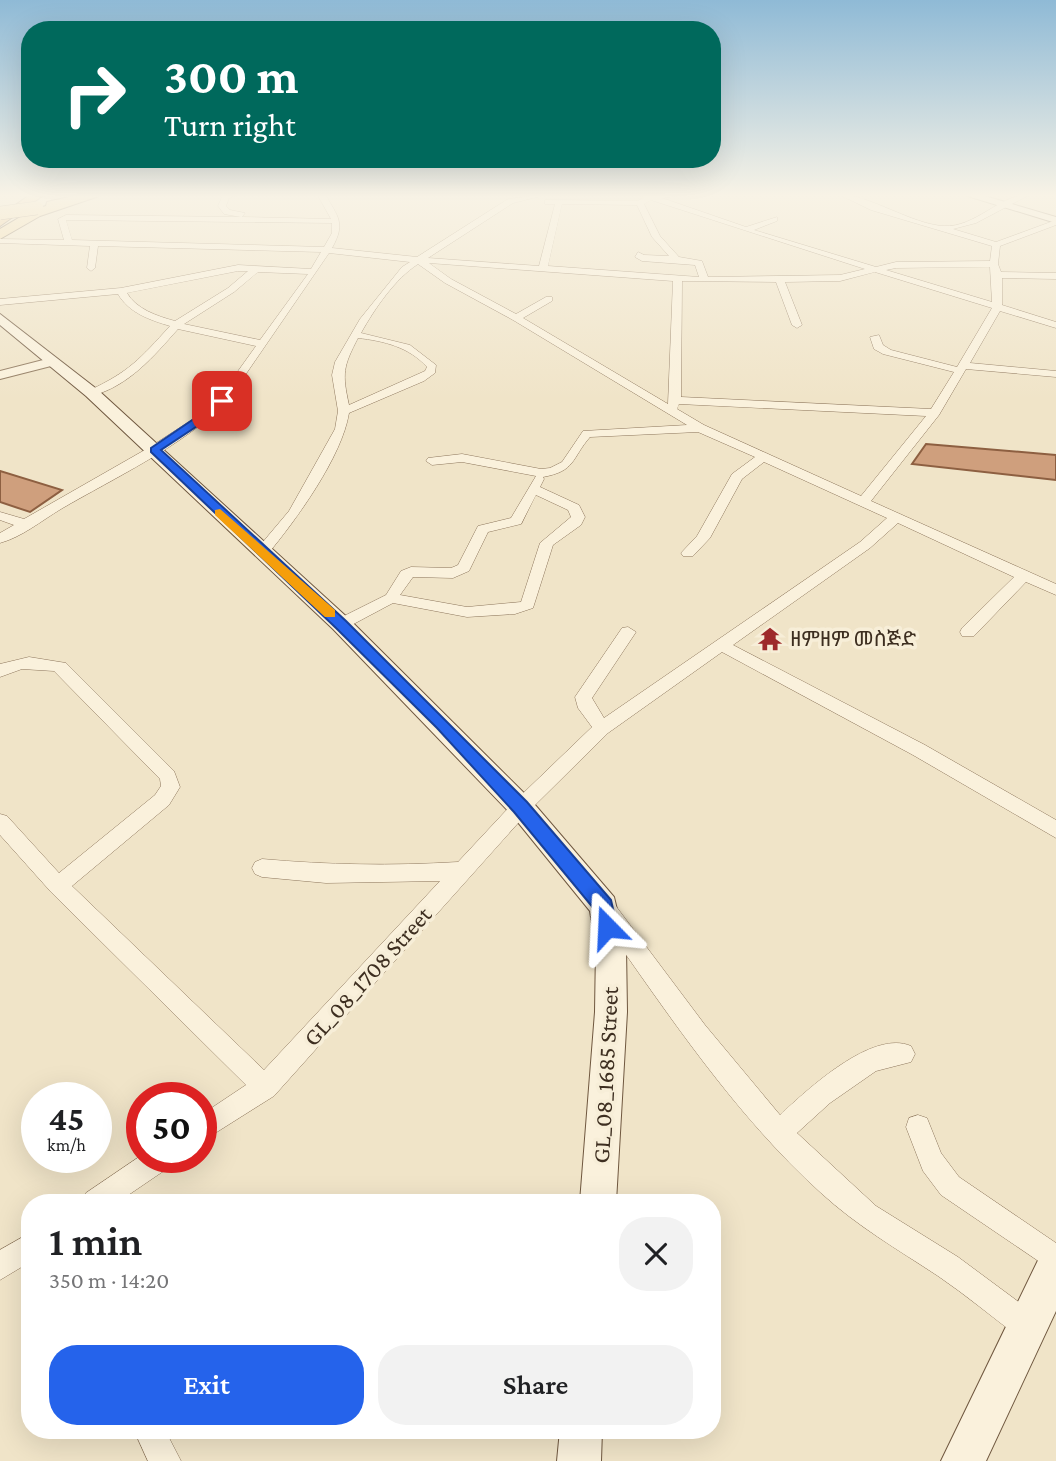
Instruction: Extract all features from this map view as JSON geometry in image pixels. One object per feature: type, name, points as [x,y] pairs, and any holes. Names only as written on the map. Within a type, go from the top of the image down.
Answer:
[{"type":"main road","points":[[0,318],[92,393],[341,624],[442,724],[520,807],[604,906]]},
{"type":"main road","name":"GL_08_1685 Street","points":[[599,1194],[611,1012],[611,948],[604,906]]},
{"type":"main road","points":[[962,1461],[1029,1327],[1056,1266]]},
{"type":"main road","points":[[579,1461],[580,1439]]},
{"type":"street","points":[[91,268],[92,262]]},
{"type":"street","points":[[0,539],[155,450],[208,414],[222,401],[320,262]]},
{"type":"street","points":[[262,552],[295,513],[341,429],[344,411],[337,375],[340,362],[354,335],[405,269],[415,262]]},
{"type":"street","points":[[421,262],[448,281],[516,318],[669,412],[1056,590]]},
{"type":"street","points":[[445,262],[704,280],[779,281],[840,278],[897,265],[995,269],[1056,276]]},
{"type":"street","points":[[542,270],[545,262]]},
{"type":"street","points":[[696,262],[704,280]]},
{"type":"street","points":[[850,262],[1056,325]]},
{"type":"street","points":[[864,501],[935,413],[997,308],[995,262]]},
{"type":"street","points":[[92,393],[122,379],[138,366],[177,324],[230,290],[257,268]]},
{"type":"street","points":[[0,302],[121,291],[228,269],[314,272]]},
{"type":"street","points":[[669,412],[675,400],[678,279]]},
{"type":"street","points":[[779,281],[797,325]]},
{"type":"street","points":[[121,291],[123,299],[132,306],[177,324],[216,337],[263,344]]},
{"type":"street","points":[[516,318],[549,299]]},
{"type":"street","points":[[344,411],[419,379],[430,373],[432,367],[406,347],[389,340],[354,335]]},
{"type":"street","points":[[875,337],[878,347],[887,352],[963,368],[1056,374]]},
{"type":"street","points":[[0,375],[51,362]]},
{"type":"street","points":[[675,400],[935,413]]},
{"type":"street","points":[[432,461],[461,458],[541,473],[561,470],[567,466],[587,434],[700,428]]},
{"type":"street","points":[[688,553],[703,538],[737,477],[763,457]]},
{"type":"street","points":[[341,624],[391,598],[406,574],[453,573],[464,568],[483,528],[512,523],[541,473]]},
{"type":"street","points":[[391,598],[467,612],[515,609],[528,605],[547,543],[576,522],[578,517],[574,508],[533,489]]},
{"type":"street","points":[[0,516],[28,525]]},
{"type":"street","name":"GL_08_1708 Street","points":[[217,1119],[265,1087],[520,807],[602,728],[865,545],[898,516]]},
{"type":"street","points":[[968,632],[1024,575]]},
{"type":"street","points":[[602,728],[584,704],[583,696],[628,632]]},
{"type":"street","points":[[723,646],[919,750],[1056,830]]},
{"type":"street","points":[[0,671],[17,663],[48,663],[60,667],[168,776],[171,787],[162,800],[58,886]]},
{"type":"street","points":[[0,822],[58,886],[265,1087]]},
{"type":"street","points":[[262,868],[368,874],[462,871]]},
{"type":"street","points":[[604,906],[675,1004],[778,1133],[867,1215],[912,1247],[946,1265],[1029,1327]]},
{"type":"street","points":[[778,1133],[821,1094],[871,1060],[903,1054]]},
{"type":"street","points":[[918,1127],[932,1162],[950,1186],[1056,1259]]},
{"type":"street","points":[[107,1194],[138,1173]]},
{"type":"street","points":[[0,1266],[21,1252]]},
{"type":"street","points":[[154,1439],[165,1461]]},
{"type":"building","points":[[926,444],[1056,455],[1056,480],[912,464]]},
{"type":"building","points":[[0,471],[62,490],[30,512],[0,502]]},
{"type":"slow traffic","points":[[220,512],[330,613]]},
{"type":"place","name":"ዘምዘም መስጅድ","points":[[770,639]]},
{"type":"route","points":[[222,401],[208,414],[155,450],[341,624],[442,724],[520,807],[604,906],[607,927]]}]
